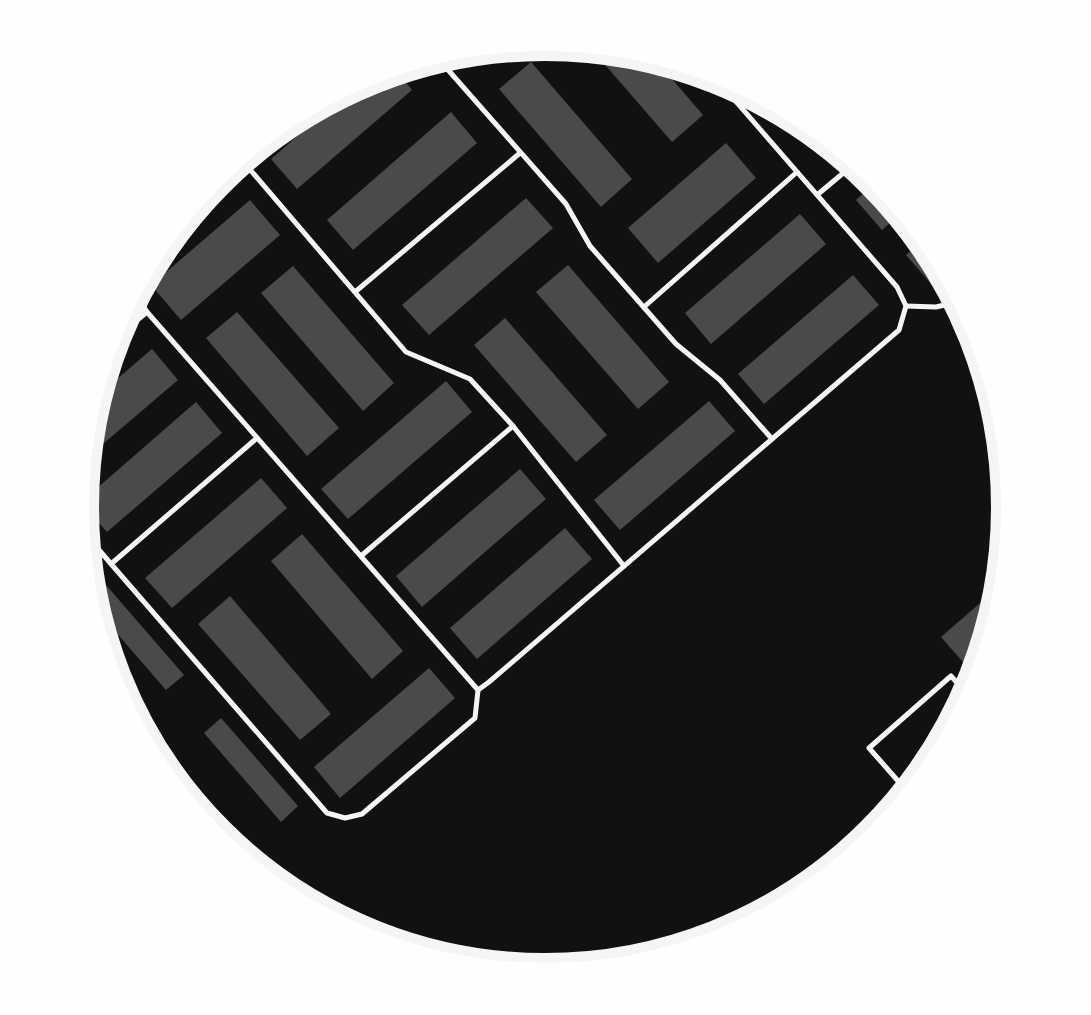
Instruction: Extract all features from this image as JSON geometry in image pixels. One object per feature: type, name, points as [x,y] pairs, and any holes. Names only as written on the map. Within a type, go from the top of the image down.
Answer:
[{"type":"lane","points":[[446,67],[566,204],[590,246],[676,344],[720,380],[772,439]]},
{"type":"lane","points":[[96,547],[327,813],[345,818],[362,814],[475,718],[478,690],[899,330],[906,306],[897,287],[732,97]]},
{"type":"lane","points":[[355,292],[520,153]]},
{"type":"lane","points":[[248,168],[406,352],[470,379],[513,426],[624,566]]},
{"type":"lane","points":[[817,195],[846,171]]},
{"type":"lane","points":[[644,307],[797,172]]},
{"type":"lane","points":[[906,306],[948,304]]},
{"type":"lane","points":[[143,305],[478,690]]},
{"type":"lane","points":[[134,323],[147,312]]},
{"type":"lane","points":[[361,556],[513,426]]},
{"type":"lane","points":[[111,564],[257,438]]},
{"type":"lane","points":[[902,785],[869,748],[951,676],[960,686]]},
{"type":"building","points":[[601,60],[666,72],[703,115],[672,142]]},
{"type":"building","points":[[531,62],[632,179],[601,207],[499,89]]},
{"type":"building","points":[[403,79],[412,90],[297,189],[271,159],[321,116],[346,103]]},
{"type":"building","points":[[451,112],[477,143],[353,250],[327,220]]},
{"type":"building","points":[[804,138],[823,151],[818,155]]},
{"type":"building","points":[[726,143],[756,178],[658,263],[628,228]]},
{"type":"building","points":[[867,190],[893,220],[882,230],[856,200]]},
{"type":"building","points":[[526,198],[553,228],[429,335],[402,305]]},
{"type":"building","points":[[250,200],[280,235],[181,320],[152,286]]},
{"type":"building","points":[[800,214],[826,244],[711,344],[685,313]]},
{"type":"building","points":[[914,248],[937,281],[932,285],[906,255]]},
{"type":"building","points":[[568,265],[669,382],[638,409],[536,292]]},
{"type":"building","points":[[293,266],[394,383],[363,411],[261,293]]},
{"type":"building","points":[[853,275],[879,305],[764,404],[738,374]]},
{"type":"building","points":[[237,312],[339,428],[307,456],[206,338]]},
{"type":"building","points":[[505,318],[607,435],[576,462],[474,345]]},
{"type":"building","points":[[152,349],[178,380],[98,448],[111,384]]},
{"type":"building","points":[[446,381],[472,412],[348,519],[321,489]]},
{"type":"building","points":[[709,401],[735,431],[620,530],[594,500]]},
{"type":"building","points":[[196,402],[222,433],[107,532],[94,517],[95,490]]},
{"type":"building","points":[[520,469],[546,499],[422,607],[396,576]]},
{"type":"building","points":[[261,478],[287,508],[172,608],[145,578]]},
{"type":"building","points":[[565,528],[592,559],[477,659],[450,628]]},
{"type":"building","points":[[302,534],[403,651],[372,679],[271,561]]},
{"type":"building","points":[[106,585],[184,675],[166,690],[109,624],[102,589]]},
{"type":"building","points":[[230,596],[331,714],[300,740],[198,624]]},
{"type":"building","points":[[988,596],[968,667],[941,637]]},
{"type":"building","points":[[429,668],[455,698],[340,798],[314,767]]},
{"type":"building","points":[[221,718],[298,806],[281,822],[204,733]]}]
